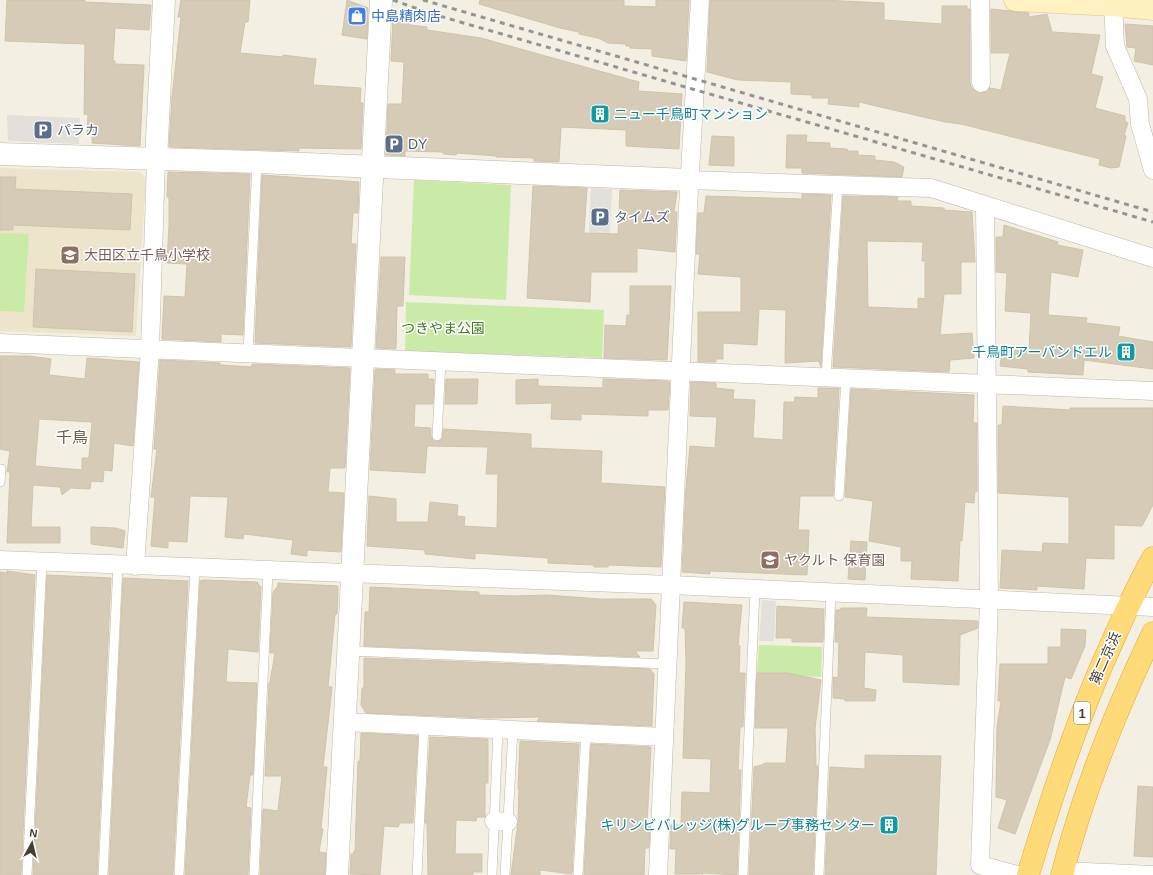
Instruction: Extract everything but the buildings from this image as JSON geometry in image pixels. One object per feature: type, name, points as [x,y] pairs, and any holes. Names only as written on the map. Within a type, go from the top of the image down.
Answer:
[{"type":"highway","name":"第二京浜","points":[[1028,875],[1068,748],[1088,695],[1153,558]]},
{"type":"highway","points":[[1062,873],[1080,814],[1120,704],[1153,633]]},
{"type":"main road","points":[[1015,0],[1113,3],[1153,9]]},
{"type":"street","points":[[127,565],[150,350],[156,160],[164,0]]},
{"type":"street","points":[[337,875],[374,167],[381,0]]},
{"type":"street","points":[[658,875],[689,180],[700,0]]},
{"type":"street","points":[[980,0],[981,83]]},
{"type":"street","points":[[1113,3],[1115,46],[1138,99],[1140,124],[1153,170]]},
{"type":"street","points":[[0,154],[257,162],[689,180],[931,188],[1153,258]]},
{"type":"street","points":[[985,205],[989,600],[980,865],[1017,875]]},
{"type":"street","points":[[0,343],[1153,391]]},
{"type":"street","points":[[0,560],[671,585],[1153,607]]},
{"type":"street","points":[[344,722],[664,736]]},
{"type":"street","points":[[1062,873],[1153,875]]},
{"type":"lane","points":[[248,354],[257,162]]},
{"type":"lane","points":[[826,377],[838,184]]},
{"type":"lane","points":[[437,436],[441,362]]},
{"type":"lane","points":[[839,496],[846,378]]},
{"type":"lane","points":[[0,482],[1,469]]},
{"type":"lane","points":[[27,875],[42,562]]},
{"type":"lane","points":[[102,875],[127,565]]},
{"type":"lane","points":[[179,875],[195,568]]},
{"type":"lane","points":[[254,875],[268,571]]},
{"type":"lane","points":[[743,875],[755,589]]},
{"type":"lane","points":[[819,875],[831,592]]},
{"type":"lane","points":[[348,651],[668,664]]},
{"type":"lane","points":[[417,875],[424,726]]},
{"type":"lane","points":[[492,875],[501,822],[506,730]]},
{"type":"lane","points":[[505,875],[501,822],[506,730]]},
{"type":"lane","points":[[578,875],[586,733]]},
{"type":"shaded area","name":"パラカ","points":[[7,115],[80,118],[79,144],[8,141]]},
{"type":"shaded area","name":"大田区立千鳥小学校","points":[[0,168],[140,172],[146,178],[136,336],[0,331]]},
{"type":"shaded area","name":"タイムズ","points":[[591,188],[612,189],[609,246],[588,246]]},
{"type":"shaded area","points":[[762,600],[776,601],[774,641],[759,641]]},
{"type":"green space","points":[[414,180],[511,185],[506,300],[409,295]]},
{"type":"green space","points":[[0,233],[29,234],[24,312],[0,311]]},
{"type":"green space","name":"つきやま公園","points":[[406,302],[604,310],[602,358],[405,351]]},
{"type":"green space","points":[[759,645],[822,647],[821,677],[757,674]]},
{"type":"railway","points":[[393,0],[429,13],[1153,222]]},
{"type":"railway","points":[[423,0],[1153,212]]},
{"type":"place","name":"中島精肉店","points":[[357,16]]},
{"type":"place","name":"ニュー千鳥町マンション","points":[[600,114]]},
{"type":"place","name":"パラカ","points":[[43,130]]},
{"type":"place","name":"DY","points":[[394,144]]},
{"type":"place","name":"タイムズ","points":[[600,217]]},
{"type":"place","name":"大田区立千鳥小学校","points":[[70,255]]},
{"type":"place","name":"千鳥町アーバンドエル","points":[[1126,352]]},
{"type":"place","name":"ヤクルト 保育園","points":[[770,560]]},
{"type":"place","name":"キリンビバレッジ(株)グループ事務センター","points":[[889,825]]},
{"type":"district","name":"千鳥","points":[[72,437]]}]
